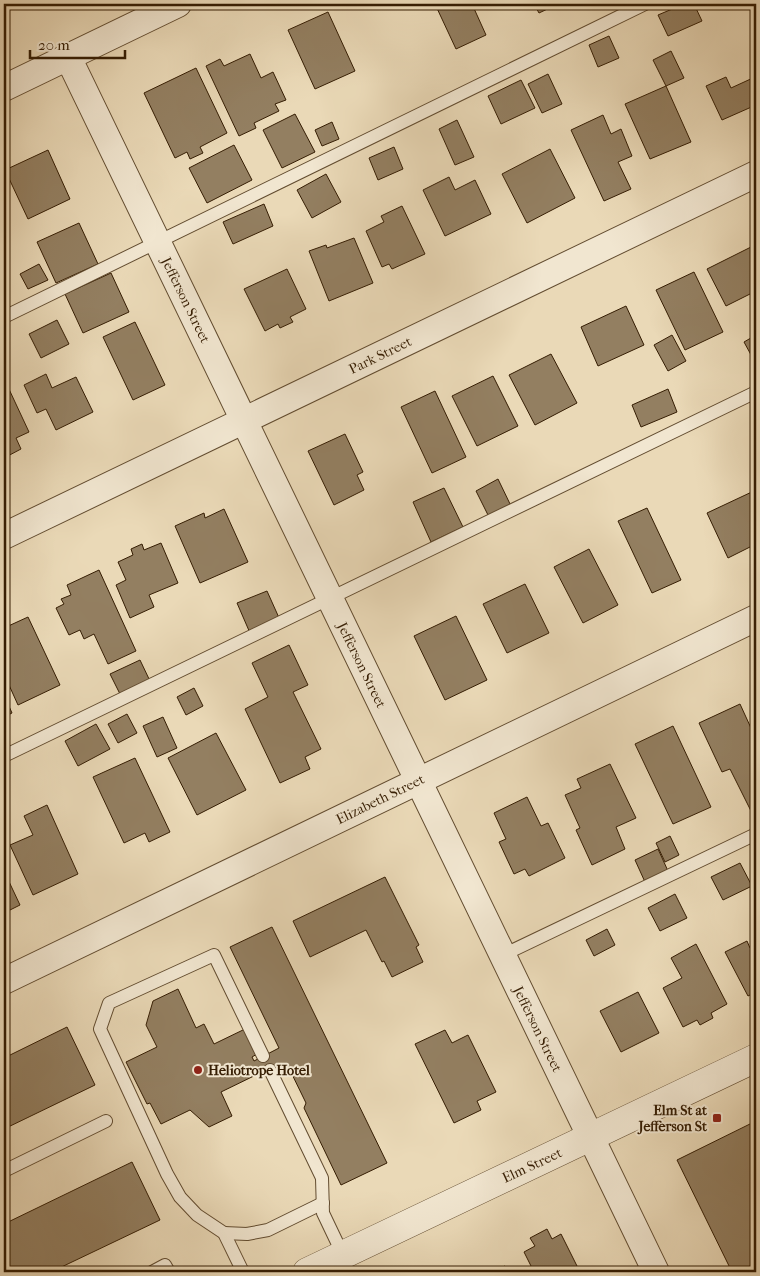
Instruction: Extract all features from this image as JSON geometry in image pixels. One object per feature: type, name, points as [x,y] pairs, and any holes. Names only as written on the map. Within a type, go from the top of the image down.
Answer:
[{"type":"street","points":[[4,88],[178,4]]},
{"type":"street","name":"Jefferson Street","points":[[68,57],[656,1272]]},
{"type":"street","name":"Park Street","points":[[4,536],[756,174]]},
{"type":"street","name":"Elizabeth Street","points":[[4,980],[756,618]]},
{"type":"street","name":"Elm Street","points":[[307,1272],[756,1058]]},
{"type":"lane","points":[[4,317],[645,4]]},
{"type":"lane","points":[[4,756],[756,392]]},
{"type":"lane","points":[[503,956],[756,834]]},
{"type":"lane","points":[[243,1272],[224,1233],[197,1215],[180,1196],[167,1174],[100,1030],[109,1003],[214,954],[263,1056]]},
{"type":"lane","points":[[270,1070],[322,1178],[323,1213],[343,1255]]},
{"type":"lane","points":[[4,1170],[106,1121]]},
{"type":"lane","points":[[224,1233],[247,1234],[268,1230],[323,1204]]},
{"type":"lane","points":[[152,1272],[165,1265],[169,1272]]},
{"type":"building","points":[[435,4],[472,4],[486,35],[456,49]]},
{"type":"building","points":[[534,4],[558,4],[539,13]]},
{"type":"building","points":[[684,4],[694,4],[702,21],[668,36],[658,15]]},
{"type":"building","points":[[328,12],[355,71],[315,89],[288,30]]},
{"type":"building","points":[[609,36],[619,58],[598,67],[589,45]]},
{"type":"building","points":[[671,51],[684,78],[666,86],[653,60]]},
{"type":"building","points":[[250,54],[261,78],[273,72],[286,100],[275,104],[279,111],[254,123],[256,128],[239,136],[206,66],[220,59],[224,66]]},
{"type":"building","points":[[196,68],[227,133],[200,147],[203,153],[190,159],[187,152],[175,158],[144,93]]},
{"type":"building","points":[[548,74],[562,104],[542,113],[528,84]]},
{"type":"building","points":[[726,77],[731,88],[755,77],[756,105],[722,120],[706,86]]},
{"type":"building","points":[[521,80],[535,108],[501,124],[488,96]]},
{"type":"building","points":[[666,86],[691,142],[650,159],[625,104]]},
{"type":"building","points":[[295,114],[315,152],[282,168],[263,130]]},
{"type":"building","points":[[603,115],[611,134],[621,129],[632,156],[618,162],[631,189],[604,201],[571,130]]},
{"type":"building","points":[[457,120],[474,157],[455,165],[439,129]]},
{"type":"building","points":[[332,122],[339,139],[322,146],[315,130]]},
{"type":"building","points":[[234,145],[252,180],[207,203],[189,168]]},
{"type":"building","points":[[394,147],[403,169],[378,180],[369,158]]},
{"type":"building","points":[[550,149],[575,198],[527,223],[502,174]]},
{"type":"building","points":[[48,150],[70,199],[28,219],[5,170]]},
{"type":"building","points":[[326,174],[341,202],[312,218],[297,190]]},
{"type":"building","points":[[449,177],[455,190],[475,180],[491,214],[445,236],[423,190]]},
{"type":"building","points":[[264,204],[273,226],[233,244],[223,222]]},
{"type":"building","points":[[402,206],[425,254],[392,269],[389,264],[382,267],[366,231],[384,222],[381,216]]},
{"type":"building","points":[[79,223],[98,264],[56,283],[37,242]]},
{"type":"building","points":[[354,238],[373,283],[329,301],[309,251],[326,245],[327,248]]},
{"type":"building","points":[[751,247],[756,257],[756,291],[726,306],[707,269]]},
{"type":"building","points":[[39,264],[48,280],[28,289],[20,274]]},
{"type":"building","points":[[287,269],[306,309],[290,317],[293,322],[280,328],[278,324],[265,331],[244,289]]},
{"type":"building","points":[[694,272],[723,332],[685,350],[656,290]]},
{"type":"building","points":[[111,273],[129,312],[83,333],[65,294]]},
{"type":"building","points":[[626,306],[644,345],[598,366],[581,327]]},
{"type":"building","points":[[57,320],[69,344],[41,358],[29,334]]},
{"type":"building","points":[[135,322],[165,385],[133,400],[103,337]]},
{"type":"building","points":[[672,335],[686,361],[668,371],[654,345]]},
{"type":"building","points":[[756,335],[756,364],[744,342]]},
{"type":"building","points":[[551,354],[577,403],[535,425],[509,375]]},
{"type":"building","points":[[46,374],[52,388],[76,377],[93,412],[56,430],[46,409],[37,413],[24,385]]},
{"type":"building","points":[[493,376],[518,426],[477,446],[452,396]]},
{"type":"building","points":[[8,387],[29,432],[16,438],[21,449],[4,458],[4,390]]},
{"type":"building","points":[[668,389],[677,412],[641,427],[632,405]]},
{"type":"building","points":[[435,391],[466,457],[432,473],[401,407]]},
{"type":"building","points":[[345,434],[363,472],[357,475],[364,490],[334,505],[308,451]]},
{"type":"building","points":[[498,479],[511,506],[489,517],[476,491]]},
{"type":"building","points":[[444,488],[463,527],[431,542],[413,502]]},
{"type":"building","points":[[756,490],[756,544],[728,558],[707,513]]},
{"type":"building","points":[[647,508],[681,580],[652,593],[618,521]]},
{"type":"building","points":[[224,509],[248,562],[200,583],[175,526],[204,513],[205,518]]},
{"type":"building","points":[[161,543],[178,583],[149,595],[154,607],[130,618],[116,585],[126,580],[118,562],[133,555],[131,549],[142,544],[144,550]]},
{"type":"building","points":[[589,549],[618,605],[583,623],[554,567]]},
{"type":"building","points":[[99,570],[136,651],[108,664],[94,634],[84,639],[80,630],[69,635],[56,608],[64,604],[61,599],[71,595],[67,585]]},
{"type":"building","points":[[525,584],[549,633],[507,653],[483,604]]},
{"type":"building","points":[[267,591],[280,620],[250,633],[237,603]]},
{"type":"building","points":[[456,616],[487,680],[445,700],[414,636]]},
{"type":"building","points":[[28,617],[60,685],[18,705],[4,674],[4,628]]},
{"type":"building","points":[[289,645],[308,685],[293,692],[321,749],[305,757],[310,769],[280,783],[245,709],[268,697],[252,663]]},
{"type":"building","points":[[140,660],[150,681],[121,696],[110,674]]},
{"type":"building","points":[[194,688],[203,706],[186,715],[177,697]]},
{"type":"building","points":[[4,695],[12,713],[4,717]]},
{"type":"building","points":[[740,704],[756,739],[756,816],[754,817],[730,769],[722,772],[699,723]]},
{"type":"building","points":[[127,714],[137,733],[118,743],[108,724]]},
{"type":"building","points":[[163,717],[177,748],[157,757],[143,726]]},
{"type":"building","points":[[96,724],[110,749],[78,766],[65,741]]},
{"type":"building","points":[[673,726],[711,807],[673,824],[635,744]]},
{"type":"building","points":[[216,733],[246,790],[197,815],[168,758]]},
{"type":"building","points":[[135,758],[170,832],[149,842],[145,833],[124,843],[93,777]]},
{"type":"building","points":[[610,764],[636,818],[616,827],[625,849],[592,865],[576,830],[580,828],[565,795],[581,788],[577,779]]},
{"type":"building","points":[[527,797],[541,826],[548,823],[565,858],[529,876],[525,869],[514,874],[499,842],[506,839],[494,813]]},
{"type":"building","points":[[47,805],[78,874],[33,895],[10,845],[33,835],[24,816]]},
{"type":"building","points":[[670,836],[679,855],[665,862],[656,843]]},
{"type":"building","points":[[658,849],[668,871],[645,882],[635,860]]},
{"type":"building","points":[[740,863],[752,886],[723,900],[711,877]]},
{"type":"building","points":[[4,871],[20,905],[4,913]]},
{"type":"building","points":[[385,877],[419,945],[416,947],[423,962],[392,977],[366,930],[310,957],[293,921]]},
{"type":"building","points":[[675,894],[687,918],[660,931],[648,908]]},
{"type":"building","points":[[272,927],[387,1163],[341,1185],[304,1108],[306,1103],[287,1064],[260,1073],[221,1092],[232,1116],[209,1127],[190,1110],[161,1124],[150,1103],[147,1104],[126,1062],[157,1047],[146,1025],[153,1001],[178,989],[196,1028],[204,1024],[214,1044],[245,1029],[257,1054],[252,1057],[254,1061],[279,1048],[230,947]]},
{"type":"building","points":[[607,929],[615,945],[594,956],[586,940]]},
{"type":"building","points":[[747,941],[750,948],[756,945],[756,992],[748,996],[725,952]]},
{"type":"building","points":[[696,944],[727,1004],[711,1013],[713,1018],[700,1025],[697,1020],[683,1027],[663,988],[682,978],[671,958]]},
{"type":"building","points":[[638,992],[659,1033],[621,1052],[600,1011]]},
{"type":"building","points":[[67,1027],[95,1085],[4,1129],[4,1058]]},
{"type":"building","points":[[445,1030],[452,1043],[468,1035],[496,1092],[477,1101],[481,1110],[454,1123],[415,1044]]},
{"type":"building","points":[[756,1121],[756,1263],[738,1272],[732,1272],[677,1160]]},
{"type":"building","points":[[132,1162],[160,1220],[51,1272],[4,1272],[4,1224]]},
{"type":"building","points":[[547,1229],[552,1239],[561,1234],[580,1272],[534,1272],[524,1252],[535,1246],[530,1238]]},
{"type":"building","points":[[505,1266],[508,1272],[491,1272]]},
{"type":"building","points":[[488,1267],[490,1272],[478,1272]]},
{"type":"place","name":"Heliotrope Hotel","points":[[198,1070]]},
{"type":"place","name":"Elm St at Jefferson St","points":[[717,1118]]}]
